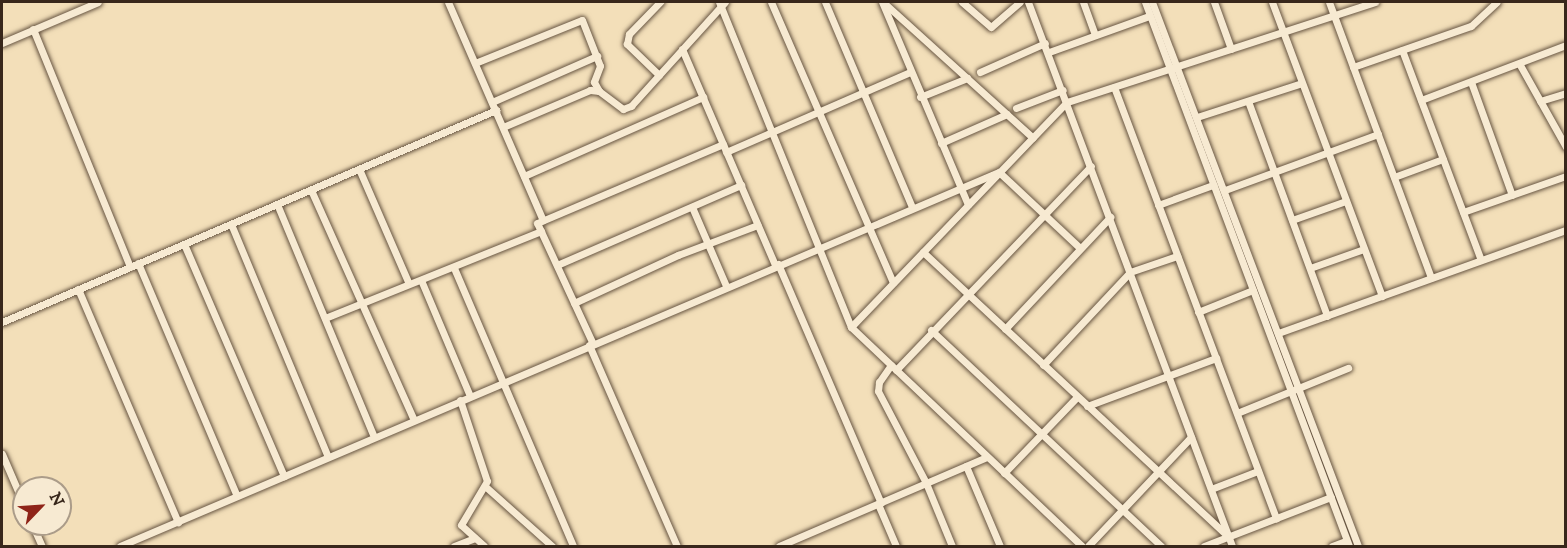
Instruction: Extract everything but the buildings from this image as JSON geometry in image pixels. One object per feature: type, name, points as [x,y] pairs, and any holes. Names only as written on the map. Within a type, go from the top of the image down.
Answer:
[{"type":"street","points":[[2,43],[80,5],[98,2]]},
{"type":"street","points":[[448,2],[543,220]]},
{"type":"street","points":[[659,75],[627,44],[629,34],[660,2]]},
{"type":"street","points":[[771,2],[893,283]]},
{"type":"street","points":[[825,2],[912,207]]},
{"type":"street","points":[[882,2],[920,97],[968,205]]},
{"type":"street","points":[[882,2],[1033,138]]},
{"type":"street","points":[[962,2],[991,27],[1020,2]]},
{"type":"street","points":[[1028,2],[1049,52],[1232,546]]},
{"type":"street","points":[[1083,2],[1095,35]]},
{"type":"street","points":[[1144,2],[1197,117],[1358,546]]},
{"type":"street","points":[[1154,2],[1173,67],[1213,185],[1347,544],[1332,546]]},
{"type":"street","points":[[1214,2],[1231,49]]},
{"type":"street","points":[[1272,2],[1382,296]]},
{"type":"street","points":[[1329,2],[1431,278]]},
{"type":"street","points":[[851,327],[1067,102],[1375,2]]},
{"type":"street","points":[[1353,67],[1472,26],[1497,2]]},
{"type":"street","points":[[475,63],[582,20],[600,66],[594,82],[599,91],[622,109],[631,106],[722,3],[817,247],[851,327],[1082,546]]},
{"type":"street","points":[[1049,52],[1149,16]]},
{"type":"street","points":[[33,29],[130,267]]},
{"type":"street","points":[[980,72],[1045,43]]},
{"type":"street","points":[[1421,100],[1520,65],[1566,45]]},
{"type":"street","points":[[682,49],[880,503],[896,546]]},
{"type":"street","points":[[1402,50],[1481,260]]},
{"type":"street","points":[[492,102],[597,56]]},
{"type":"street","points":[[1520,65],[1565,147]]},
{"type":"street","points":[[726,152],[910,72]]},
{"type":"street","points":[[920,97],[967,78]]},
{"type":"street","points":[[1471,82],[1512,195]]},
{"type":"street","points":[[1197,117],[1302,83]]},
{"type":"street","points":[[1114,87],[1276,519]]},
{"type":"street","points":[[503,127],[591,90],[599,91]]},
{"type":"street","points":[[1016,108],[1063,90]]},
{"type":"street","points":[[1540,101],[1566,93]]},
{"type":"street","points":[[524,176],[703,97]]},
{"type":"street","points":[[1248,101],[1328,316]]},
{"type":"street","points":[[2,322],[496,110]]},
{"type":"street","points":[[940,143],[1007,114]]},
{"type":"street","points":[[1225,190],[1378,134]]},
{"type":"street","points":[[677,546],[574,303],[537,223],[723,144]]},
{"type":"street","points":[[1394,177],[1443,159]]},
{"type":"street","points":[[952,546],[926,483],[878,391],[879,382],[1091,166]]},
{"type":"street","points":[[359,169],[410,284]]},
{"type":"street","points":[[120,546],[959,186],[999,172]]},
{"type":"street","points":[[999,172],[1080,248]]},
{"type":"street","points":[[1463,212],[1566,176]]},
{"type":"street","points":[[557,265],[741,185]]},
{"type":"street","points":[[1158,205],[1213,185]]},
{"type":"street","points":[[310,190],[414,420]]},
{"type":"street","points":[[1292,220],[1346,201]]},
{"type":"street","points":[[278,204],[374,437]]},
{"type":"street","points":[[692,207],[726,286]]},
{"type":"street","points":[[1005,329],[1110,217]]},
{"type":"street","points":[[231,224],[328,457]]},
{"type":"street","points":[[574,303],[678,255],[708,246],[758,225]]},
{"type":"street","points":[[1278,333],[1566,230]]},
{"type":"street","points":[[325,318],[541,231]]},
{"type":"street","points":[[184,244],[284,476]]},
{"type":"street","points":[[1310,268],[1364,249]]},
{"type":"street","points":[[922,252],[1229,537]]},
{"type":"street","points":[[1043,365],[1130,272],[1177,256]]},
{"type":"street","points":[[138,263],[237,496]]},
{"type":"street","points":[[454,267],[573,546]]},
{"type":"street","points":[[421,280],[470,396]]},
{"type":"street","points":[[78,289],[178,522]]},
{"type":"street","points":[[1198,312],[1253,290]]},
{"type":"street","points":[[932,330],[1161,546]]},
{"type":"street","points":[[1087,406],[1216,358]]},
{"type":"street","points":[[1237,413],[1299,390],[1348,368]]},
{"type":"street","points":[[1004,473],[1077,397]]},
{"type":"street","points":[[460,400],[487,481],[486,487],[462,519],[461,525],[484,546]]},
{"type":"street","points":[[1088,546],[1191,437]]},
{"type":"street","points":[[2,454],[12,477]]},
{"type":"street","points":[[779,546],[987,457]]},
{"type":"street","points":[[966,466],[1000,546]]},
{"type":"street","points":[[1211,489],[1258,471]]},
{"type":"street","points":[[486,487],[552,546]]},
{"type":"street","points":[[1204,546],[1331,497]]},
{"type":"street","points":[[454,546],[475,538]]}]
